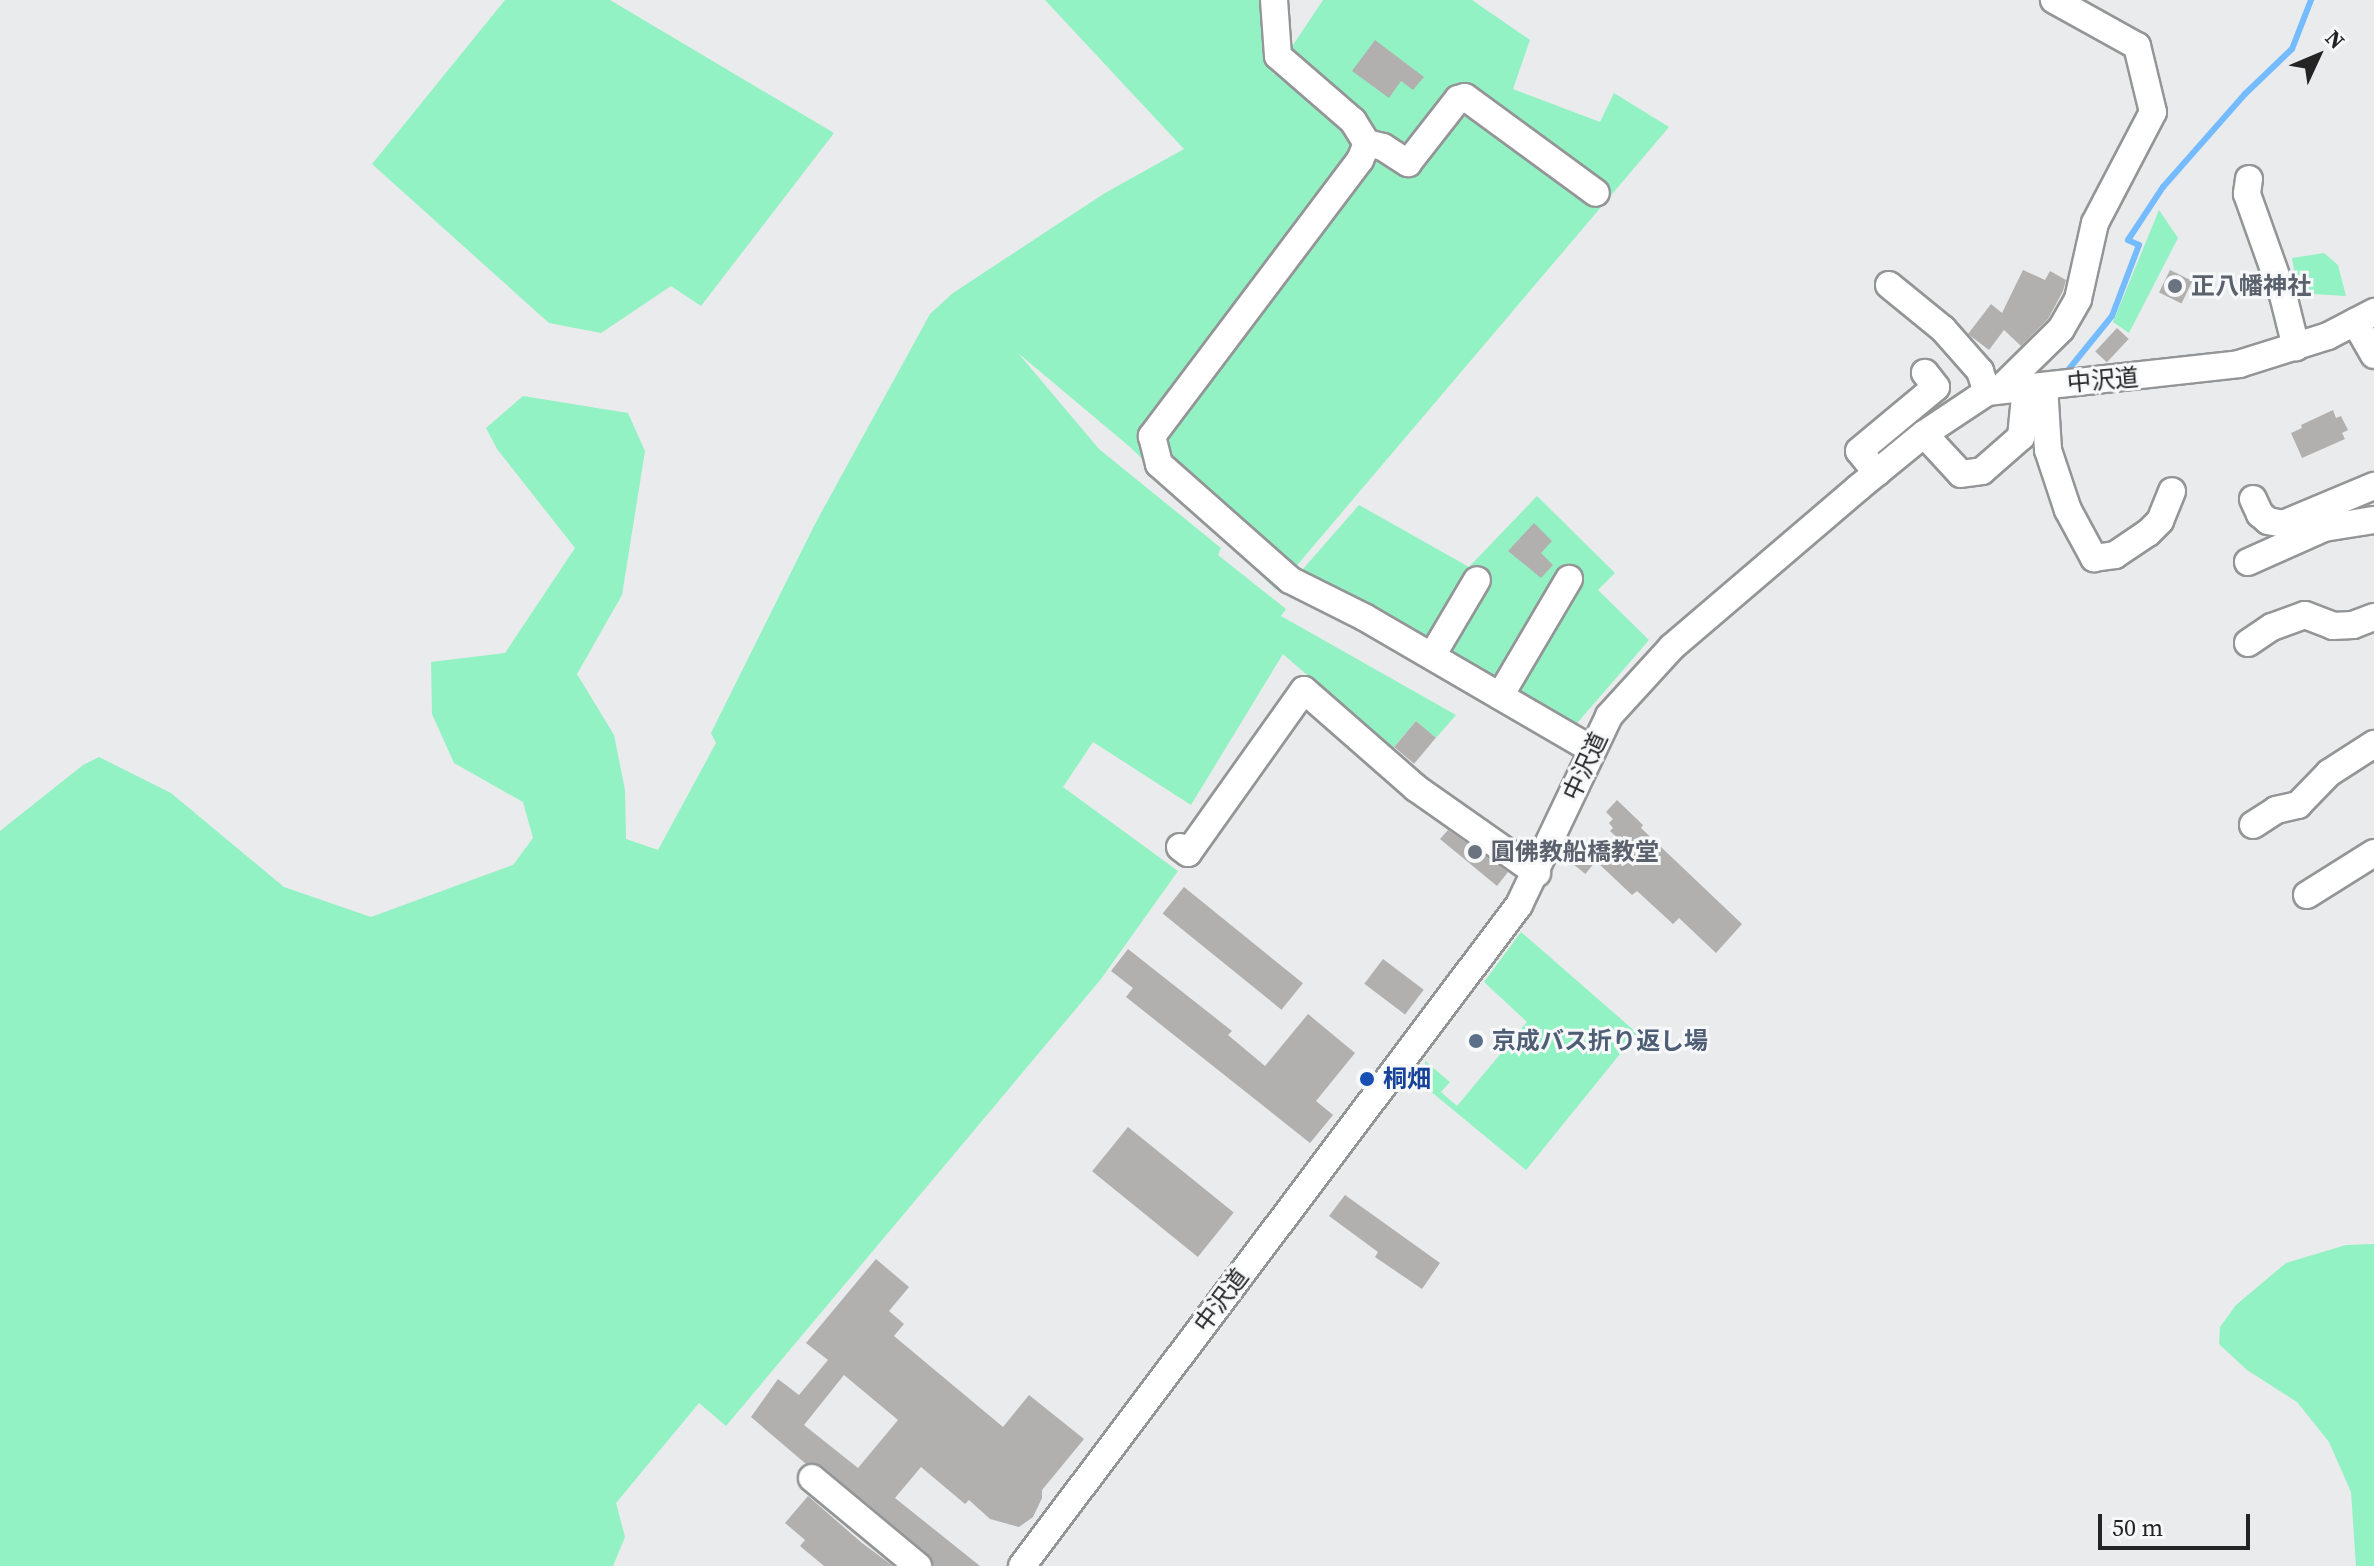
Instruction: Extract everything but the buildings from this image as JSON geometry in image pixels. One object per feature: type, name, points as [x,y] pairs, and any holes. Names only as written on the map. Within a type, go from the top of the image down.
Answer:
[{"type":"street","points":[[1274,0],[1278,56],[1353,121],[1367,143],[1383,147],[1408,163],[1458,99],[1465,97],[1596,193]]},
{"type":"street","points":[[1924,434],[1961,474],[1982,471],[2021,437],[2015,388],[2061,329],[2078,299],[2095,223],[2153,112],[2137,46],[2054,0]]},
{"type":"street","points":[[1367,143],[1360,160],[1152,436],[1159,464],[1290,580],[1432,656],[1591,749]]},
{"type":"street","points":[[2249,179],[2247,194],[2283,295],[2296,347]]},
{"type":"street","points":[[1889,285],[1943,329],[1980,371],[2015,388],[2048,450],[2068,510],[2094,558],[2115,555],[2148,533],[2160,521],[2172,491]]},
{"type":"street","points":[[2365,317],[2374,355]]},
{"type":"street","name":"中沢道","points":[[1022,1566],[1509,918],[1537,873],[1591,749],[1609,716],[1672,647],[1742,584],[1924,434],[2015,388],[2223,366],[2296,347],[2365,317]]},
{"type":"street","points":[[1877,473],[1859,451],[1936,387],[1925,373]]},
{"type":"street","points":[[2253,499],[2260,514],[2268,521],[2283,524],[2374,486]]},
{"type":"street","points":[[2248,562],[2324,528],[2374,520]]},
{"type":"street","points":[[1500,696],[1569,579]]},
{"type":"street","points":[[1432,656],[1477,580]]},
{"type":"street","points":[[2248,643],[2272,627],[2305,615],[2333,626],[2353,625],[2374,617]]},
{"type":"street","points":[[1180,847],[1188,853],[1304,690],[1416,788],[1537,873]]},
{"type":"street","points":[[2253,825],[2276,810],[2298,805],[2329,773],[2374,744]]},
{"type":"street","points":[[2307,895],[2374,853]]},
{"type":"street","points":[[812,1478],[918,1566]]},
{"type":"green space","points":[[505,0],[610,0],[834,133],[701,306],[671,286],[601,333],[549,323],[372,164]]},
{"type":"green space","points":[[1045,0],[1269,0],[1273,75],[1323,0],[1472,0],[1530,40],[1513,89],[1600,122],[1614,93],[1669,127],[1276,590],[1130,447],[1018,353],[1099,449],[1221,548],[1218,555],[1286,609],[1281,616],[1456,715],[1436,738],[1416,721],[1392,749],[1283,654],[1191,805],[1093,742],[1063,787],[1178,871],[1101,979],[726,1426],[699,1403],[616,1503],[625,1537],[613,1566],[0,1566],[0,831],[83,765],[99,757],[171,793],[284,887],[371,917],[513,865],[533,838],[523,802],[454,763],[432,714],[431,662],[505,653],[575,548],[497,449],[486,428],[523,396],[628,413],[645,451],[622,595],[577,674],[614,735],[625,790],[626,839],[658,850],[716,743],[711,733],[815,524],[930,314],[953,293],[1105,193],[1184,149]]},
{"type":"green space","points":[[2159,210],[2178,238],[2129,333],[2113,322]]},
{"type":"green space","points":[[2324,253],[2338,265],[2346,296],[2298,293],[2292,258]]},
{"type":"green space","points":[[1537,496],[1615,573],[1598,590],[1649,640],[1572,729],[1318,582],[1303,569],[1359,505],[1469,567]]},
{"type":"green space","points":[[1521,932],[1637,1033],[1526,1170],[1429,1090],[1425,1073],[1425,1061],[1450,1082],[1441,1092],[1457,1106],[1527,1022],[1484,982]]},
{"type":"green space","points":[[2374,1244],[2374,1566],[2356,1566],[2351,1492],[2329,1442],[2297,1402],[2247,1370],[2219,1344],[2220,1327],[2236,1305],[2286,1263],[2346,1245]]},
{"type":"waterway","points":[[2069,369],[2112,316],[2139,245],[2128,240],[2163,187],[2245,94],[2292,49],[2311,0]]},
{"type":"place","name":"正八幡神社","points":[[2175,286]]},
{"type":"place","name":"圓佛教船橋教堂","points":[[1475,852]]},
{"type":"place","name":"京成バス折り返し場","points":[[1476,1041]]},
{"type":"place","name":"桐畑","points":[[1367,1079]]}]
